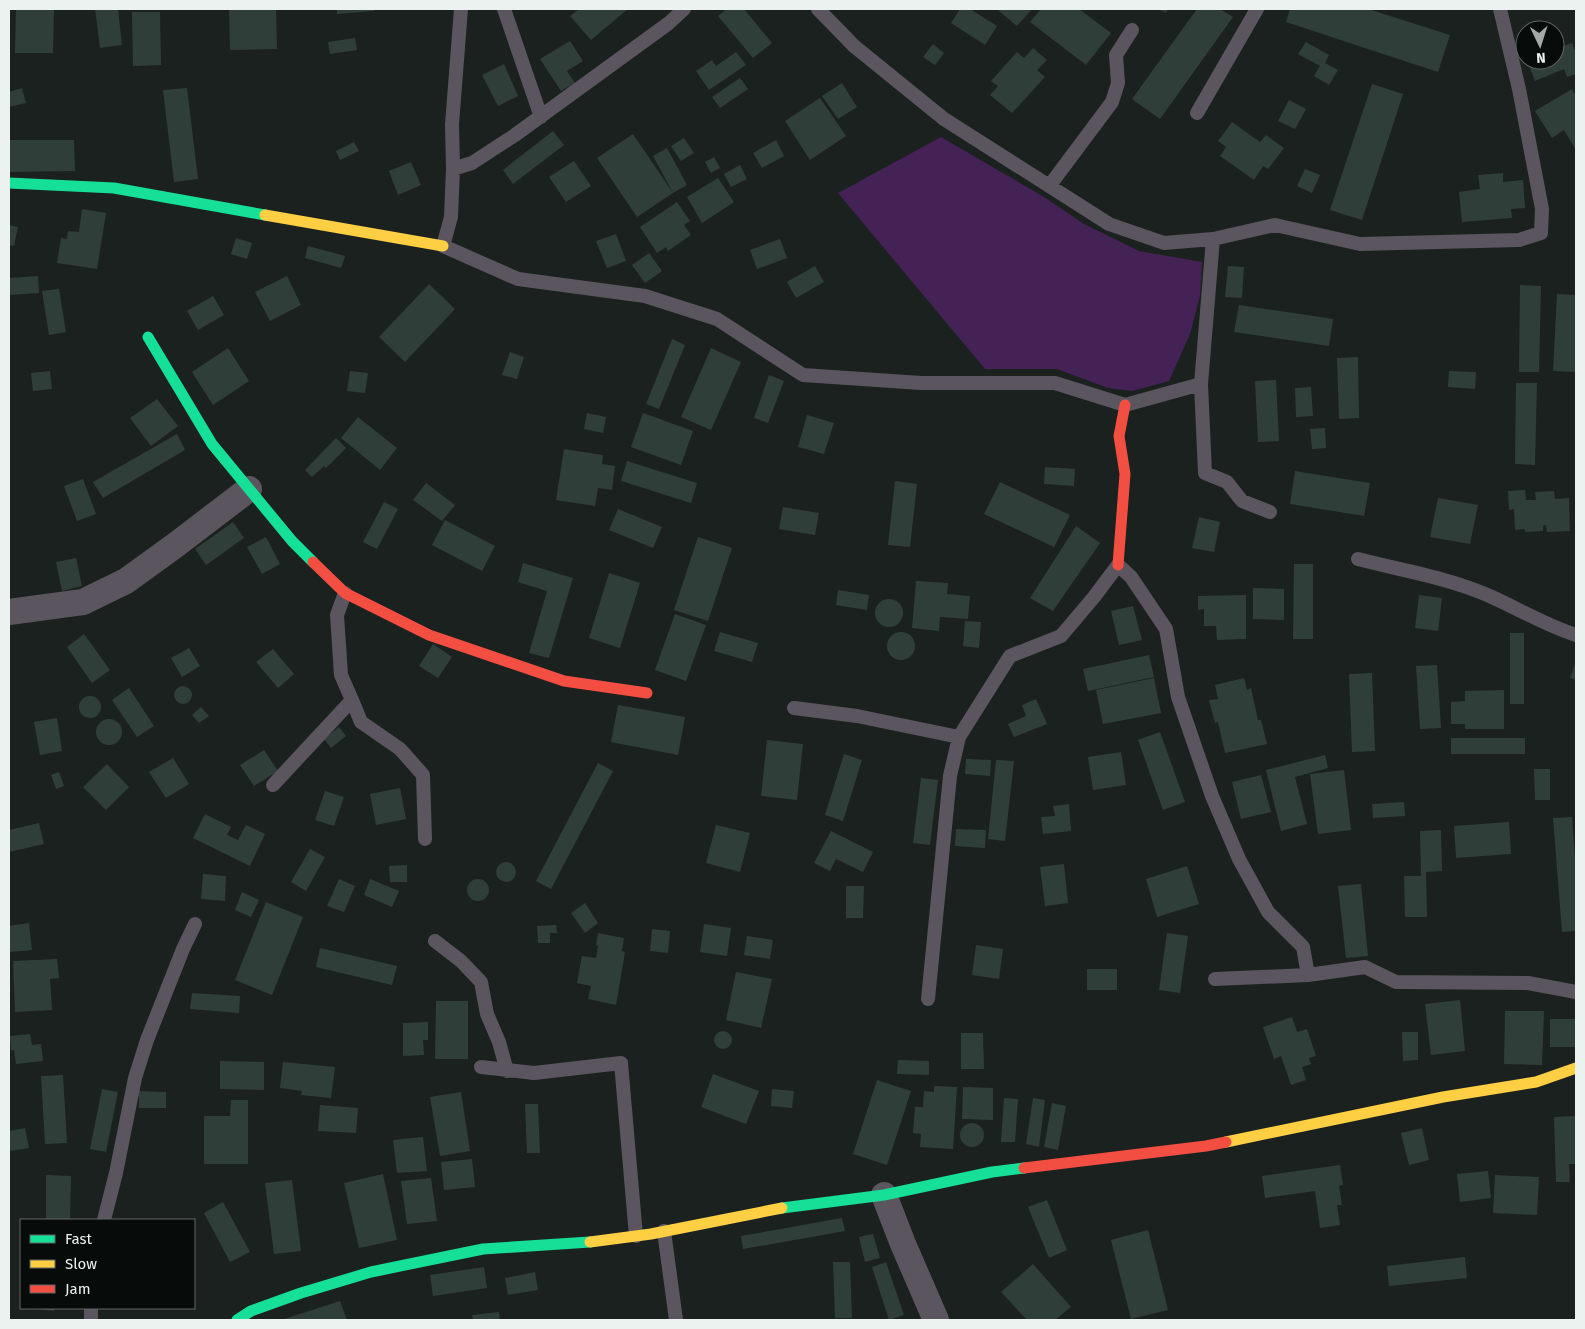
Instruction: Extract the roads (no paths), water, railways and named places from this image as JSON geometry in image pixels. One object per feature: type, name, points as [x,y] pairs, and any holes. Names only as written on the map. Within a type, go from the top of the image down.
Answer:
[{"type":"street","points":[[9,183],[114,188],[443,246]]},
{"type":"street","points":[[148,337],[212,444],[292,541],[345,593],[429,635],[488,656],[564,681],[647,693]]},
{"type":"street","points":[[1118,566],[1125,474],[1119,436],[1125,405]]},
{"type":"street","points":[[9,612],[82,602],[126,581],[249,489]]},
{"type":"street","points":[[237,1320],[252,1316],[302,1293],[371,1272],[473,1251],[636,1236],[789,1206],[884,1195],[992,1172],[1206,1146],[1444,1097],[1536,1082],[1576,1068]]},
{"type":"street","points":[[884,1195],[936,1320]]},
{"type":"lane","points":[[461,9],[452,124],[451,217],[443,246],[518,279],[645,296],[717,319],[803,375],[921,383],[1055,384],[1125,405],[1202,384]]},
{"type":"lane","points":[[504,9],[540,116]]},
{"type":"lane","points":[[453,169],[472,162],[540,116],[669,23],[684,9]]},
{"type":"lane","points":[[820,9],[854,46],[944,119],[1109,224],[1164,243],[1213,239],[1275,224],[1360,244],[1519,240],[1541,233],[1542,209],[1519,89],[1500,9]]},
{"type":"lane","points":[[1197,113],[1257,9]]},
{"type":"lane","points":[[1050,185],[1112,102],[1118,83],[1116,55],[1132,30]]},
{"type":"lane","points":[[1213,239],[1202,384],[1205,473],[1227,482],[1242,501],[1270,512]]},
{"type":"lane","points":[[1358,559],[1450,582],[1484,594],[1556,628],[1576,635]]},
{"type":"lane","points":[[928,999],[950,776],[959,737],[1010,656],[1061,636],[1118,566],[1131,577],[1166,629],[1178,696],[1212,796],[1239,859],[1268,912],[1303,947],[1308,975]]},
{"type":"lane","points":[[345,593],[337,615],[341,674],[361,722],[400,749],[423,775],[425,839]]},
{"type":"lane","points":[[273,785],[352,700]]},
{"type":"lane","points":[[794,708],[857,716],[959,737]]},
{"type":"lane","points":[[104,1219],[116,1173],[135,1078],[147,1040],[183,949],[195,924]]},
{"type":"lane","points":[[435,942],[461,961],[481,982],[487,1014],[499,1042],[507,1071]]},
{"type":"lane","points":[[1215,979],[1308,975],[1364,967],[1396,982],[1528,983],[1576,992]]},
{"type":"lane","points":[[481,1067],[534,1073],[620,1063],[636,1236]]},
{"type":"lane","points":[[664,1231],[676,1320]]}]
